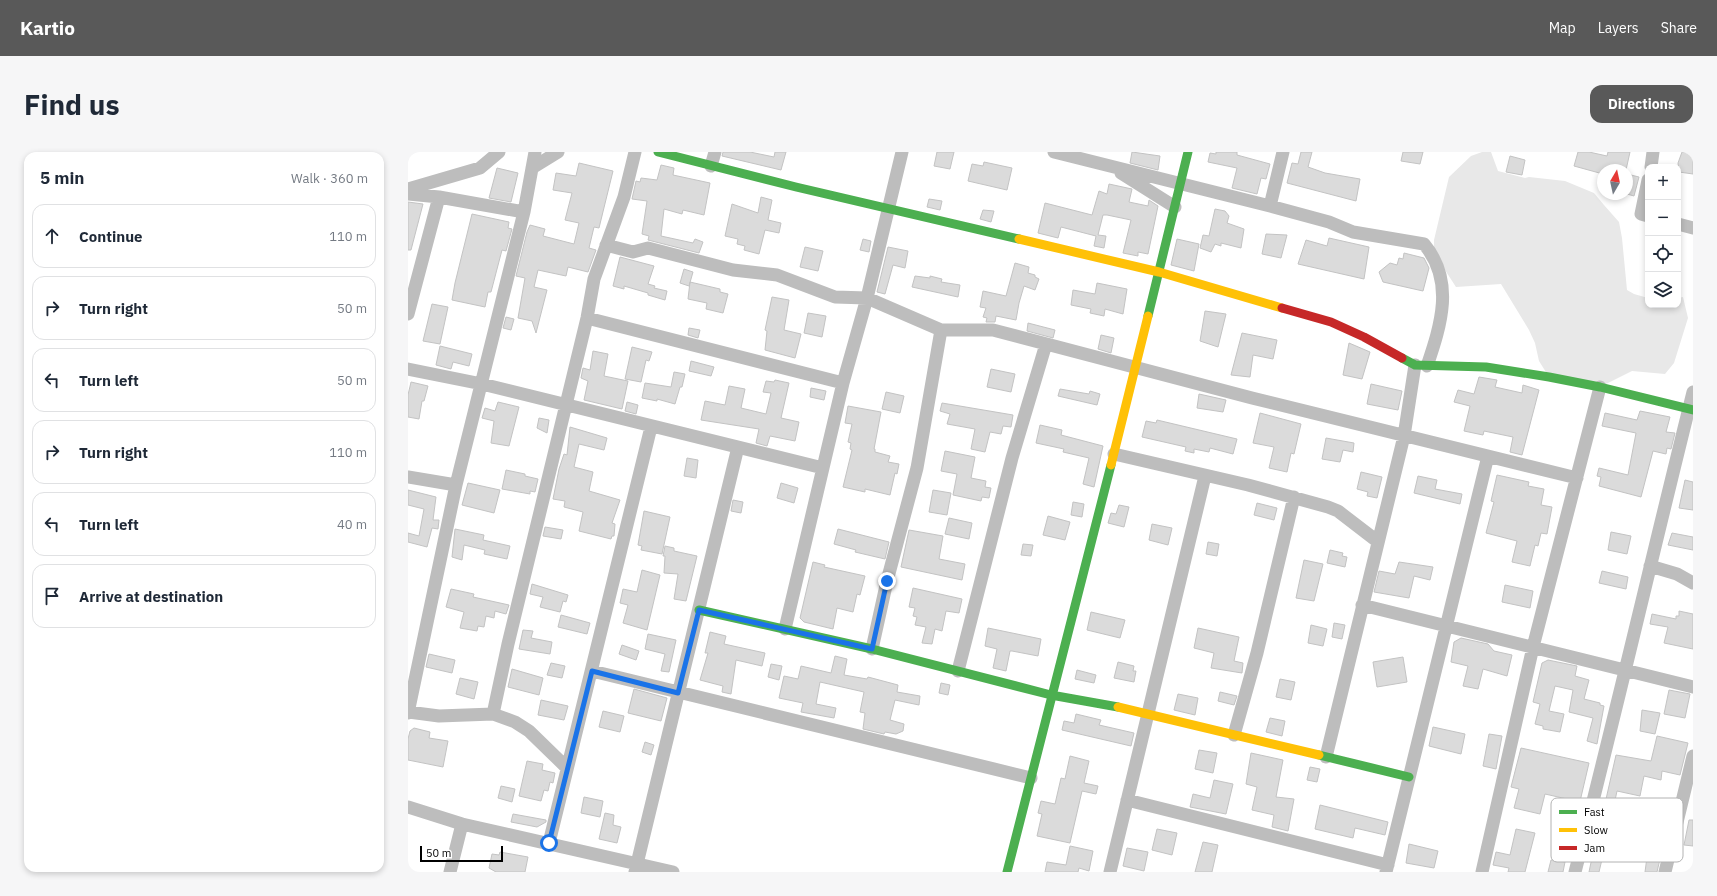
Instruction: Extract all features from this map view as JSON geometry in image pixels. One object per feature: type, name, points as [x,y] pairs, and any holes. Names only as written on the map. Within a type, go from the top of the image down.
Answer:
[{"type":"street","points":[[408,189],[480,168],[499,152]]},
{"type":"street","points":[[535,152],[524,212],[456,485],[408,713],[444,716],[493,714],[514,722],[529,731],[566,767]]},
{"type":"street","points":[[532,168],[558,152]]},
{"type":"street","points":[[493,714],[510,637],[587,318],[594,279],[624,197],[635,152]]},
{"type":"street","points":[[658,152],[890,209],[1159,272],[1332,322],[1421,366],[1486,367],[1549,377],[1600,387],[1691,410]]},
{"type":"street","points":[[711,166],[715,152]]},
{"type":"street","points":[[785,629],[843,383],[890,209],[902,152]]},
{"type":"street","points":[[1054,152],[1089,156],[1113,167],[1175,207]]},
{"type":"street","points":[[1007,872],[1051,695],[1114,454],[1188,152]]},
{"type":"street","points":[[1270,206],[1283,152]]},
{"type":"street","points":[[1652,164],[1654,152]]},
{"type":"street","points":[[1113,167],[1270,206],[1329,222],[1353,232],[1424,244],[1430,251],[1441,274],[1444,293],[1442,319],[1421,366],[1377,542],[1326,758]]},
{"type":"street","points":[[408,194],[439,197],[524,212]]},
{"type":"street","points":[[1645,195],[1641,214],[1645,215]]},
{"type":"street","points":[[408,314],[439,197]]},
{"type":"street","points":[[1681,225],[1693,228]]},
{"type":"street","points":[[606,245],[633,252],[648,248],[733,270],[777,275],[836,297],[867,298],[941,330],[993,330],[1404,436],[1577,478]]},
{"type":"street","points":[[587,318],[843,383]]},
{"type":"street","points":[[872,649],[887,581],[917,468],[941,330]]},
{"type":"street","points":[[958,671],[1012,458],[1046,344]]},
{"type":"street","points":[[408,369],[482,384],[650,427],[823,468]]},
{"type":"street","points":[[1482,872],[1533,647],[1600,387]]},
{"type":"street","points":[[1594,798],[1626,670],[1650,566],[1691,410],[1693,392]]},
{"type":"street","points":[[549,843],[566,767],[592,671],[650,427]]},
{"type":"street","points":[[636,868],[738,448]]},
{"type":"street","points":[[1114,454],[1294,497],[1338,511],[1377,542]]},
{"type":"street","points":[[1127,800],[1387,869],[1488,456]]},
{"type":"street","points":[[408,476],[456,485]]},
{"type":"street","points":[[1110,872],[1205,476]]},
{"type":"street","points":[[1234,735],[1257,653],[1294,497]]},
{"type":"street","points":[[1650,566],[1677,574],[1693,583]]},
{"type":"street","points":[[1362,606],[1693,687]]},
{"type":"street","points":[[699,610],[872,649],[1051,695],[1105,704],[1410,777]]},
{"type":"street","points":[[592,671],[1031,778]]},
{"type":"street","points":[[1683,798],[1693,756]]},
{"type":"street","points":[[408,807],[462,824],[549,843],[636,868],[673,872]]},
{"type":"street","points":[[450,872],[462,824]]},
{"type":"street","points":[[1575,872],[1578,862]]},
{"type":"street","points":[[1665,872],[1667,862]]},
{"type":"shaded area","points":[[1482,152],[1491,152],[1498,171],[1525,178],[1529,177],[1565,181],[1594,193],[1597,196],[1597,200],[1600,200],[1619,222],[1627,290],[1645,297],[1645,308],[1681,308],[1681,297],[1683,297],[1688,318],[1674,363],[1665,374],[1632,371],[1600,387],[1549,377],[1539,361],[1535,343],[1529,330],[1501,284],[1456,287],[1434,253],[1434,240],[1449,177],[1471,156]]},
{"type":"building","points":[[723,152],[750,152],[774,157],[775,152],[786,152],[781,170],[722,156]]},
{"type":"building","points":[[937,152],[954,152],[950,169],[934,166]]},
{"type":"building","points":[[1132,152],[1160,156],[1158,170],[1130,163]]},
{"type":"building","points":[[1216,152],[1237,152],[1237,155],[1270,164],[1266,179],[1261,178],[1257,194],[1232,188],[1237,168],[1208,162],[1210,153],[1216,154]]},
{"type":"building","points":[[1301,152],[1312,152],[1308,167],[1325,173],[1360,179],[1356,201],[1287,183],[1292,163],[1298,164]]},
{"type":"building","points":[[1403,152],[1423,152],[1420,164],[1401,161]]},
{"type":"building","points":[[1578,152],[1589,152],[1607,156],[1608,152],[1630,152],[1627,164],[1597,164],[1597,172],[1574,166]]},
{"type":"building","points":[[1682,152],[1693,152],[1693,174],[1681,172],[1681,164],[1678,163]]},
{"type":"building","points":[[1510,156],[1525,160],[1522,175],[1506,172]]},
{"type":"building","points":[[984,162],[1012,168],[1007,190],[968,181],[972,164],[983,166]]},
{"type":"building","points":[[579,163],[613,171],[599,228],[594,227],[589,248],[596,250],[588,272],[568,267],[566,276],[538,270],[534,287],[547,290],[536,333],[532,321],[518,318],[525,278],[516,276],[527,232],[530,225],[545,229],[543,236],[574,244],[579,223],[565,220],[572,193],[553,190],[556,173],[576,176]]},
{"type":"building","points":[[661,165],[674,168],[673,175],[710,183],[704,215],[683,210],[682,214],[664,209],[661,236],[693,243],[695,239],[703,242],[699,253],[648,240],[649,236],[642,234],[647,201],[632,199],[636,181],[640,182],[641,178],[657,180]]},
{"type":"building","points":[[497,168],[518,173],[511,202],[489,198]]},
{"type":"building","points":[[1633,176],[1639,177],[1633,196]]},
{"type":"building","points":[[1109,184],[1132,189],[1129,202],[1148,206],[1149,200],[1158,206],[1148,254],[1138,252],[1138,256],[1123,253],[1131,220],[1107,215],[1103,215],[1098,235],[1106,236],[1104,248],[1094,246],[1096,236],[1061,227],[1058,238],[1038,233],[1045,203],[1092,215],[1099,191],[1107,194]]},
{"type":"building","points":[[761,197],[772,200],[768,220],[781,223],[779,233],[765,230],[759,254],[744,250],[745,246],[737,244],[738,239],[725,236],[732,204],[758,213]]},
{"type":"building","points":[[929,199],[942,201],[940,210],[927,207]]},
{"type":"building","points":[[408,202],[423,204],[411,250],[408,250]]},
{"type":"building","points":[[1215,209],[1225,211],[1229,216],[1227,223],[1244,229],[1241,248],[1221,243],[1221,246],[1215,244],[1211,252],[1200,248],[1203,235],[1209,236]]},
{"type":"building","points":[[983,210],[994,211],[991,222],[980,219]]},
{"type":"building","points":[[472,214],[509,222],[508,228],[512,229],[506,251],[502,250],[491,292],[488,292],[485,307],[452,300]]},
{"type":"building","points":[[1266,234],[1287,235],[1281,258],[1262,254]]},
{"type":"building","points":[[1329,238],[1369,247],[1364,279],[1298,264],[1306,240],[1327,246]]},
{"type":"building","points":[[863,239],[871,241],[869,252],[860,250]]},
{"type":"building","points":[[1177,239],[1199,244],[1194,271],[1171,265]]},
{"type":"building","points":[[805,247],[823,251],[818,271],[800,267]]},
{"type":"building","points":[[888,247],[908,251],[905,268],[893,265],[885,294],[877,292]]},
{"type":"building","points":[[1404,253],[1424,258],[1429,268],[1423,291],[1383,282],[1379,272],[1390,263],[1397,265],[1399,258],[1403,259]]},
{"type":"building","points":[[620,257],[654,266],[648,284],[655,286],[654,288],[667,291],[665,300],[624,286],[624,289],[613,286]]},
{"type":"building","points":[[1015,263],[1029,267],[1028,273],[1035,275],[1035,277],[1039,279],[1035,290],[1024,286],[1016,320],[996,316],[995,322],[986,322],[987,318],[983,317],[986,308],[980,307],[983,291],[1006,296]]},
{"type":"building","points":[[684,269],[693,272],[689,286],[680,283]]},
{"type":"building","points":[[915,276],[930,278],[930,276],[942,279],[941,282],[960,285],[958,297],[912,287]]},
{"type":"building","points":[[690,282],[720,289],[720,292],[728,294],[723,313],[706,309],[707,303],[688,299]]},
{"type":"building","points":[[1097,283],[1127,289],[1123,314],[1105,309],[1104,316],[1090,313],[1091,309],[1071,305],[1073,290],[1095,294]]},
{"type":"building","points":[[772,297],[789,300],[784,330],[801,334],[795,358],[765,350],[767,331],[765,330]]},
{"type":"building","points":[[432,304],[448,307],[440,344],[423,341]]},
{"type":"building","points":[[1205,311],[1226,314],[1218,347],[1200,341]]},
{"type":"building","points":[[808,313],[826,316],[822,337],[804,333]]},
{"type":"building","points":[[506,317],[514,319],[511,330],[503,328]]},
{"type":"building","points":[[1028,323],[1055,330],[1053,338],[1027,331]]},
{"type":"building","points":[[689,328],[700,330],[698,338],[688,335]]},
{"type":"building","points":[[1242,333],[1277,340],[1273,359],[1253,355],[1250,377],[1231,375]]},
{"type":"building","points":[[1101,335],[1114,338],[1111,353],[1098,349]]},
{"type":"building","points":[[1349,343],[1370,352],[1362,379],[1343,375]]},
{"type":"building","points":[[440,346],[472,354],[469,366],[453,362],[451,369],[436,365]]},
{"type":"building","points":[[632,347],[652,352],[649,361],[646,360],[641,382],[625,379]]},
{"type":"building","points":[[593,351],[608,354],[604,376],[628,381],[622,409],[584,400],[588,381],[581,378],[583,368],[590,370]]},
{"type":"building","points":[[691,361],[714,367],[711,376],[689,371]]},
{"type":"building","points":[[991,369],[1015,374],[1011,392],[987,387]]},
{"type":"building","points":[[674,372],[685,374],[682,387],[680,387],[675,404],[657,399],[657,401],[642,398],[645,383],[671,387]]},
{"type":"building","points":[[1479,377],[1497,380],[1495,387],[1522,393],[1523,385],[1539,390],[1522,455],[1510,452],[1513,437],[1484,431],[1483,435],[1464,431],[1470,406],[1454,402],[1458,390],[1474,394]]},
{"type":"building","points":[[775,380],[789,383],[781,418],[799,422],[795,441],[770,436],[767,446],[756,443],[759,429],[701,420],[705,401],[725,405],[729,386],[745,389],[741,408],[766,414],[771,393],[763,392],[766,381],[774,382]]},
{"type":"building","points":[[411,382],[428,386],[424,401],[422,401],[419,419],[408,417],[408,395]]},
{"type":"building","points":[[1371,384],[1402,391],[1398,410],[1367,404]]},
{"type":"building","points":[[811,388],[826,391],[824,400],[810,397]]},
{"type":"building","points":[[1060,389],[1089,394],[1090,391],[1100,394],[1097,405],[1058,396]]},
{"type":"building","points":[[886,392],[904,396],[900,413],[882,409]]},
{"type":"building","points":[[1199,394],[1226,400],[1223,412],[1197,408]]},
{"type":"building","points":[[498,402],[519,407],[509,446],[491,443],[494,421],[482,418],[485,408],[495,411]]},
{"type":"building","points":[[627,402],[638,405],[636,414],[625,411]]},
{"type":"building","points":[[942,403],[1013,415],[1011,427],[1003,426],[1001,434],[990,432],[985,452],[971,449],[975,429],[947,424],[950,414],[940,411]]},
{"type":"building","points":[[848,406],[881,412],[874,449],[875,452],[890,456],[888,462],[899,464],[897,474],[895,473],[890,495],[865,489],[865,492],[843,487],[852,450],[850,449],[851,443],[848,442],[852,424],[845,423]]},
{"type":"building","points":[[1640,411],[1670,417],[1666,432],[1675,433],[1671,449],[1667,448],[1666,454],[1653,451],[1641,497],[1599,486],[1601,477],[1597,476],[1599,468],[1628,475],[1636,433],[1602,426],[1605,413],[1637,420]]},
{"type":"building","points":[[1260,413],[1301,424],[1294,454],[1291,453],[1287,472],[1269,468],[1274,447],[1253,443]]},
{"type":"building","points":[[539,418],[549,420],[547,433],[537,428]]},
{"type":"building","points":[[1157,420],[1237,439],[1233,454],[1210,448],[1209,452],[1194,449],[1194,453],[1185,451],[1186,447],[1142,437],[1146,421],[1156,423]]},
{"type":"building","points":[[1040,425],[1062,430],[1061,435],[1103,446],[1094,487],[1083,484],[1089,458],[1063,452],[1064,449],[1036,443]]},
{"type":"building","points":[[570,427],[607,438],[604,450],[579,444],[574,467],[593,472],[589,491],[620,500],[612,523],[615,524],[614,536],[612,536],[611,539],[579,531],[583,512],[564,507],[565,501],[553,499],[559,469],[564,454],[567,455]]},
{"type":"building","points":[[1326,438],[1354,443],[1353,452],[1343,450],[1340,462],[1322,459]]},
{"type":"building","points":[[945,451],[975,457],[971,478],[986,481],[985,487],[991,488],[989,498],[982,497],[981,501],[953,495],[957,474],[941,471]]},
{"type":"building","points":[[687,458],[698,460],[696,478],[684,476]]},
{"type":"building","points":[[506,470],[525,474],[525,476],[538,479],[535,492],[530,491],[530,494],[502,489]]},
{"type":"building","points":[[1361,472],[1382,477],[1377,498],[1367,496],[1368,492],[1357,489]]},
{"type":"building","points":[[1497,475],[1529,482],[1528,486],[1544,489],[1541,505],[1552,507],[1547,534],[1541,533],[1538,546],[1535,545],[1530,566],[1512,562],[1517,541],[1486,533],[1494,502],[1491,501]]},
{"type":"building","points":[[1418,476],[1437,480],[1435,489],[1462,494],[1460,504],[1414,493]]},
{"type":"building","points":[[1685,480],[1693,482],[1693,510],[1679,508]]},
{"type":"building","points":[[468,483],[500,490],[494,513],[462,505]]},
{"type":"building","points":[[781,483],[798,488],[794,503],[777,498]]},
{"type":"building","points":[[408,490],[436,497],[433,520],[439,520],[438,529],[432,528],[427,547],[408,542],[408,533],[419,536],[424,509],[408,505]]},
{"type":"building","points":[[933,490],[951,493],[947,515],[929,512]]},
{"type":"building","points":[[733,500],[743,502],[741,513],[731,511]]},
{"type":"building","points":[[1073,502],[1084,504],[1082,517],[1071,515]]},
{"type":"building","points":[[1257,503],[1277,508],[1274,520],[1254,515]]},
{"type":"building","points":[[1119,505],[1129,507],[1124,527],[1108,523],[1111,513],[1116,514]]},
{"type":"building","points":[[644,511],[670,517],[662,554],[641,550],[642,546],[638,545]]},
{"type":"building","points":[[1048,516],[1070,522],[1065,540],[1043,535]]},
{"type":"building","points":[[949,518],[972,523],[969,539],[945,534]]},
{"type":"building","points":[[1152,524],[1172,528],[1168,545],[1149,540]]},
{"type":"building","points":[[545,527],[563,530],[561,539],[543,536]]},
{"type":"building","points":[[455,529],[484,535],[483,540],[510,546],[507,559],[484,554],[485,550],[464,545],[462,560],[452,557]]},
{"type":"building","points":[[838,529],[889,542],[885,559],[855,552],[856,550],[834,544]]},
{"type":"building","points":[[909,530],[943,536],[939,559],[965,564],[962,580],[901,567]]},
{"type":"building","points":[[1611,532],[1631,536],[1627,554],[1608,550]]},
{"type":"building","points":[[1672,533],[1693,537],[1693,550],[1668,545]]},
{"type":"building","points":[[1208,542],[1219,544],[1217,556],[1206,554]]},
{"type":"building","points":[[1023,544],[1033,545],[1031,556],[1021,555]]},
{"type":"building","points":[[665,546],[674,548],[674,551],[697,556],[686,601],[674,599],[678,574],[664,573],[665,556],[663,556]]},
{"type":"building","points":[[1330,550],[1343,553],[1342,556],[1347,557],[1345,567],[1327,563]]},
{"type":"building","points":[[1304,560],[1323,564],[1314,601],[1296,598]]},
{"type":"building","points":[[813,562],[825,565],[824,567],[865,576],[860,595],[857,594],[853,612],[837,608],[833,629],[804,622],[800,618]]},
{"type":"building","points":[[1399,562],[1433,567],[1430,580],[1414,576],[1409,598],[1374,592],[1379,571],[1395,574]]},
{"type":"building","points":[[642,570],[660,575],[647,630],[623,623],[628,605],[620,603],[623,589],[637,592]]},
{"type":"building","points":[[1602,571],[1628,577],[1626,589],[1599,583]]},
{"type":"building","points":[[532,584],[568,595],[566,602],[563,601],[560,612],[540,607],[543,597],[530,594]]},
{"type":"building","points":[[1505,585],[1533,591],[1530,608],[1502,602]]},
{"type":"building","points":[[913,588],[962,599],[959,613],[946,611],[942,631],[935,629],[932,644],[922,643],[926,627],[915,625],[917,617],[913,616],[915,608],[909,607]]},
{"type":"building","points":[[451,589],[474,594],[473,597],[509,605],[506,614],[495,611],[494,618],[486,616],[484,627],[478,626],[477,631],[460,628],[464,612],[446,607]]},
{"type":"building","points":[[1679,611],[1693,614],[1693,649],[1664,643],[1668,627],[1650,624],[1652,614],[1676,619],[1676,616],[1679,616]]},
{"type":"building","points":[[1091,612],[1125,620],[1120,638],[1087,630]]},
{"type":"building","points":[[561,615],[590,623],[587,634],[558,627]]},
{"type":"building","points":[[1334,623],[1345,625],[1342,639],[1332,637]]},
{"type":"building","points":[[1311,625],[1327,629],[1323,646],[1308,643]]},
{"type":"building","points":[[988,628],[1041,639],[1038,656],[1010,651],[1006,671],[993,668],[997,649],[985,646]]},
{"type":"building","points":[[1198,628],[1239,637],[1234,661],[1243,663],[1242,673],[1211,668],[1214,653],[1194,648]]},
{"type":"building","points":[[523,630],[533,631],[531,638],[552,642],[550,654],[519,649]]},
{"type":"building","points":[[710,632],[726,636],[724,644],[765,653],[762,666],[736,660],[731,694],[722,692],[723,686],[700,680],[708,653],[705,653]]},
{"type":"building","points":[[648,634],[676,640],[669,672],[661,671],[665,654],[645,649]]},
{"type":"building","points":[[1461,638],[1488,644],[1494,651],[1512,655],[1507,676],[1483,669],[1478,689],[1463,686],[1468,666],[1451,662],[1454,642]]},
{"type":"building","points":[[622,645],[639,651],[636,660],[619,654]]},
{"type":"building","points":[[429,654],[455,660],[452,673],[426,667]]},
{"type":"building","points":[[835,656],[847,659],[844,675],[867,679],[868,677],[898,685],[897,692],[920,696],[919,705],[895,700],[890,720],[904,724],[903,731],[896,734],[885,732],[884,734],[863,729],[865,713],[860,712],[864,692],[820,682],[816,704],[836,708],[834,718],[801,712],[803,703],[779,698],[784,676],[798,679],[801,666],[831,673]]},
{"type":"building","points":[[1403,657],[1407,682],[1377,687],[1373,662]]},
{"type":"building","points":[[1548,660],[1577,666],[1575,676],[1589,680],[1584,699],[1600,703],[1600,705],[1604,706],[1597,744],[1587,741],[1593,718],[1569,712],[1573,690],[1555,686],[1549,711],[1564,714],[1560,732],[1543,729],[1543,726],[1535,724],[1540,704],[1533,702],[1542,663]]},
{"type":"building","points":[[1118,662],[1134,666],[1133,671],[1136,671],[1134,682],[1114,678]]},
{"type":"building","points":[[551,663],[565,666],[562,678],[547,675]]},
{"type":"building","points":[[771,664],[782,666],[779,680],[768,677]]},
{"type":"building","points":[[512,669],[543,678],[539,695],[508,687]]},
{"type":"building","points":[[1077,670],[1096,675],[1094,683],[1075,679]]},
{"type":"building","points":[[460,678],[478,682],[474,699],[456,694]]},
{"type":"building","points":[[1280,679],[1295,682],[1291,700],[1276,697]]},
{"type":"building","points":[[941,683],[950,685],[948,695],[939,693]]},
{"type":"building","points":[[634,689],[667,698],[661,721],[628,713]]},
{"type":"building","points":[[1669,690],[1690,694],[1685,718],[1664,714]]},
{"type":"building","points":[[1220,692],[1237,696],[1234,705],[1218,701]]},
{"type":"building","points":[[1178,694],[1198,698],[1195,715],[1174,710]]},
{"type":"building","points":[[541,700],[568,706],[564,720],[538,715]]},
{"type":"building","points":[[1642,710],[1660,713],[1655,734],[1640,731]]},
{"type":"building","points":[[603,711],[624,716],[620,732],[599,727]]},
{"type":"building","points":[[1076,714],[1101,720],[1099,725],[1134,733],[1131,746],[1062,730],[1064,721],[1074,723]]},
{"type":"building","points":[[1270,718],[1285,721],[1282,736],[1266,732]]},
{"type":"building","points":[[1433,727],[1465,734],[1461,754],[1429,746]]},
{"type":"building","points":[[414,728],[430,732],[429,738],[448,741],[443,767],[408,760],[408,739],[410,731]]},
{"type":"building","points":[[1489,734],[1502,736],[1496,769],[1483,766]]},
{"type":"building","points":[[1657,736],[1688,743],[1680,775],[1662,771],[1661,780],[1644,776],[1640,796],[1617,791],[1616,798],[1606,798],[1616,755],[1651,761]]},
{"type":"building","points":[[645,742],[654,745],[651,755],[642,752]]},
{"type":"building","points":[[1521,748],[1589,763],[1581,798],[1563,798],[1545,794],[1540,814],[1514,808],[1519,789],[1511,787]]},
{"type":"building","points":[[1199,750],[1217,753],[1213,773],[1195,769]]},
{"type":"building","points":[[1251,753],[1283,760],[1276,797],[1294,799],[1288,831],[1272,827],[1274,815],[1252,810],[1257,787],[1246,784]]},
{"type":"building","points":[[1070,756],[1089,761],[1084,783],[1098,786],[1096,794],[1082,791],[1070,843],[1037,836],[1042,814],[1038,813],[1041,801],[1055,804],[1061,778],[1065,779]]},
{"type":"building","points":[[527,761],[543,764],[542,770],[555,773],[553,783],[550,782],[548,791],[544,790],[541,801],[519,796]]},
{"type":"building","points":[[1310,767],[1320,769],[1317,782],[1307,780]]},
{"type":"building","points":[[1214,780],[1233,784],[1226,814],[1190,807],[1193,794],[1210,798]]},
{"type":"building","points":[[501,786],[515,789],[512,802],[498,798]]},
{"type":"building","points":[[584,797],[603,801],[600,817],[581,813]]},
{"type":"building","points":[[1320,805],[1388,822],[1385,835],[1355,828],[1353,838],[1315,829]]},
{"type":"building","points":[[605,813],[614,815],[613,825],[621,827],[617,843],[599,839]]},
{"type":"building","points":[[513,814],[546,820],[546,822],[537,827],[511,822]]},
{"type":"building","points":[[1689,820],[1693,820],[1693,846],[1684,845]]},
{"type":"building","points":[[1157,829],[1177,833],[1172,855],[1152,850]]},
{"type":"building","points":[[1516,829],[1535,833],[1525,872],[1508,872],[1509,868],[1493,865],[1496,852],[1510,855]]},
{"type":"building","points":[[1203,842],[1218,845],[1212,872],[1195,872]]},
{"type":"building","points":[[1409,844],[1438,851],[1434,868],[1406,863]]},
{"type":"building","points":[[1070,846],[1093,851],[1089,871],[1079,868],[1078,872],[1045,872],[1047,862],[1066,865]]},
{"type":"building","points":[[1127,848],[1148,852],[1144,871],[1123,866]]},
{"type":"building","points":[[500,852],[528,857],[525,872],[496,872],[489,868],[492,854],[499,855]]},
{"type":"building","points":[[1551,860],[1551,862],[1565,862],[1563,872],[1548,872]]},
{"type":"building","points":[[1591,862],[1601,862],[1599,872],[1589,872]]},
{"type":"building","points":[[1646,862],[1659,862],[1657,872],[1645,872]]},
{"type":"traffic: fast","points":[[658,152],[796,187],[1019,239]]},
{"type":"traffic: fast","points":[[1148,316],[1188,152]]},
{"type":"traffic: fast","points":[[1402,358],[1415,365],[1486,367],[1549,377],[1600,387],[1693,410]]},
{"type":"traffic: fast","points":[[1007,872],[1111,465]]},
{"type":"traffic: fast","points":[[699,610],[872,649],[1051,695],[1118,707]]},
{"type":"traffic: fast","points":[[1319,755],[1409,777]]},
{"type":"traffic: slow","points":[[1019,239],[1159,272],[1282,308]]},
{"type":"traffic: slow","points":[[1111,465],[1148,316]]},
{"type":"traffic: slow","points":[[1118,707],[1319,755]]},
{"type":"traffic: jam","points":[[1282,308],[1331,322],[1364,337],[1402,358]]},
{"type":"route","points":[[549,843],[566,767],[592,671],[678,693],[699,610],[872,649],[887,581]]}]
